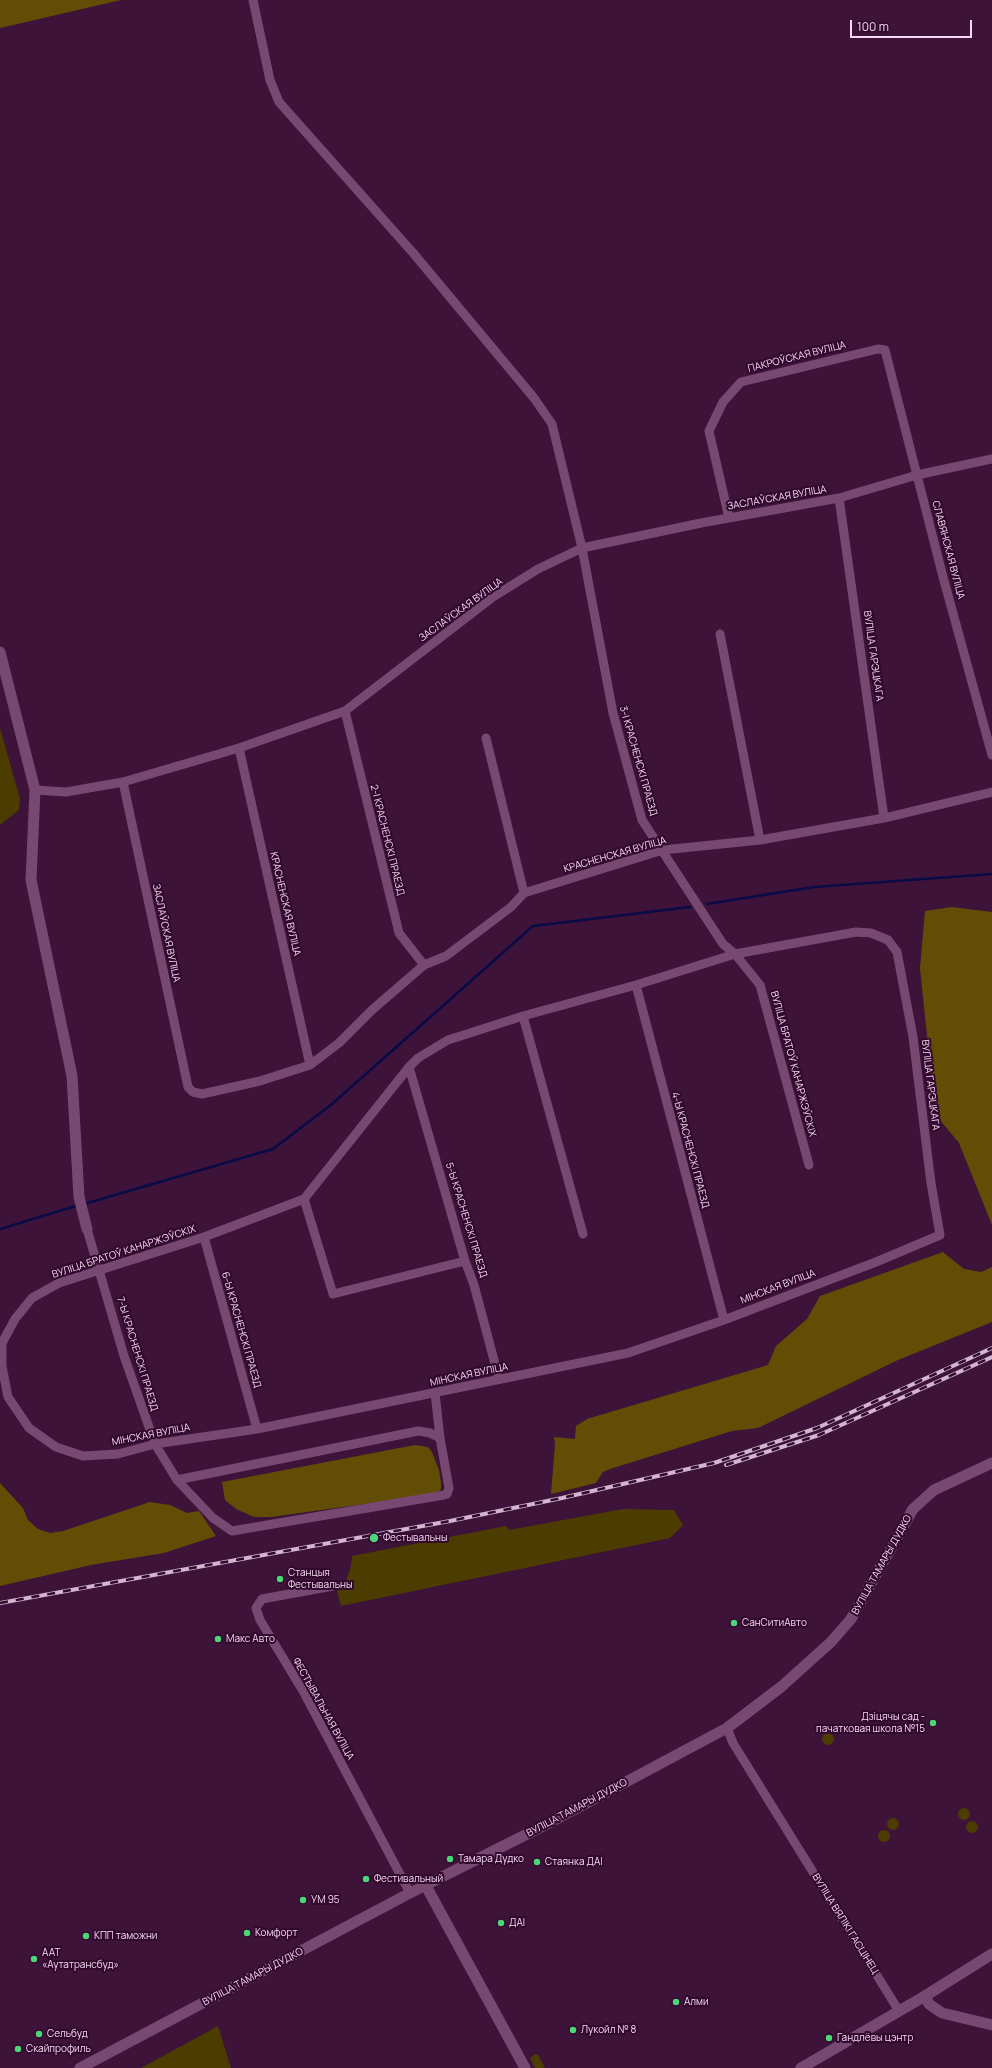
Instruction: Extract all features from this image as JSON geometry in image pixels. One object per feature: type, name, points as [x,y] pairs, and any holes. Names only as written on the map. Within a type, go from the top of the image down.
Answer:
[{"type":"street","name":"3-І КРАСНЕНСКІ ПРАЕЗД","points":[[253,0],[270,80],[279,102],[414,254],[534,398],[552,424],[582,548],[613,713],[642,820],[723,944],[735,954]]},
{"type":"street","name":"ПАКРОЎСКАЯ ВУЛІЦА","points":[[729,518],[709,431],[723,402],[741,382],[878,349],[885,350]]},
{"type":"street","name":"СЛАВЯНСКАЯ ВУЛІЦА","points":[[885,350],[943,577],[992,755]]},
{"type":"street","name":"ЗАСЛАЎСКАЯ ВУЛІЦА","points":[[35,790],[66,792],[123,782],[239,748],[345,711],[493,597],[538,569],[582,548],[729,518],[840,498],[917,475],[992,459]]},
{"type":"street","name":"ВУЛІЦА ГАРЭЦКАГА","points":[[840,498],[884,818]]},
{"type":"street","points":[[720,634],[760,840]]},
{"type":"street","points":[[0,652],[35,790],[31,880],[72,1076],[79,1197],[87,1229]]},
{"type":"street","name":"2-І КРАСНЕНСКІ ПРАЕЗД","points":[[345,711],[399,933],[424,965]]},
{"type":"street","points":[[486,738],[524,893]]},
{"type":"street","name":"КРАСНЕНСКАЯ ВУЛІЦА","points":[[239,748],[310,1065]]},
{"type":"street","name":"ЗАСЛАЎСКАЯ ВУЛІЦА","points":[[123,782],[188,1087]]},
{"type":"street","name":"КРАСНЕНСКАЯ ВУЛІЦА","points":[[188,1087],[194,1092],[202,1094],[260,1081],[310,1065],[339,1043],[372,1010],[424,965],[446,956],[511,907],[524,893],[663,850],[760,840],[884,818],[992,792]]},
{"type":"street","name":"ВУЛІЦА ГАРЭЦКАГА","points":[[735,954],[856,932],[871,933],[888,940],[897,952],[913,1037],[931,1183],[940,1235]]},
{"type":"street","points":[[465,1260],[333,1294],[304,1199],[409,1067],[418,1058],[448,1040],[523,1016],[636,985],[735,954]]},
{"type":"street","name":"ВУЛІЦА БРАТОЎ КАНАРЖЭЎСКІХ","points":[[735,954],[760,984],[809,1165]]},
{"type":"street","name":"4-Ы КРАСНЕНСКІ ПРАЕЗД","points":[[636,985],[724,1320]]},
{"type":"street","points":[[523,1016],[583,1234]]},
{"type":"street","name":"5-Ы КРАСНЕНСКІ ПРАЕЗД","points":[[409,1067],[465,1260],[474,1285],[499,1379]]},
{"type":"street","name":"ВУЛІЦА БРАТОЎ КАНАРЖЭЎСКІХ","points":[[8,1397],[2,1366],[2,1343],[15,1319],[32,1298],[59,1284],[204,1237],[304,1199]]},
{"type":"street","name":"7-Ы КРАСНЕНСКІ ПРАЕЗД","points":[[87,1229],[124,1356],[154,1444],[177,1480],[214,1518],[232,1531],[264,1527],[448,1494],[449,1488],[440,1438]]},
{"type":"street","name":"МІНСКАЯ ВУЛІЦА","points":[[8,1397],[29,1428],[56,1447],[83,1456],[118,1454],[154,1444],[257,1429],[628,1353],[724,1320],[876,1262],[940,1235]]},
{"type":"street","name":"6-Ы КРАСНЕНСКІ ПРАЕЗД","points":[[204,1237],[257,1429]]},
{"type":"street","points":[[435,1393],[440,1438]]},
{"type":"street","points":[[177,1480],[418,1431],[430,1433],[440,1438]]},
{"type":"street","name":"ВУЛІЦА ТАМАРЫ ДУДКО","points":[[80,2068],[410,1893],[551,1822],[727,1728],[781,1687],[831,1642],[851,1619],[913,1509],[934,1490],[992,1463]]},
{"type":"street","name":"ФЕСТЫВАЛЬНАЯ ВУЛІЦА","points":[[333,1586],[262,1599],[256,1608],[260,1620],[303,1691],[410,1893]]},
{"type":"street","name":"ВУЛІЦА ВЯЛІКІ ГАСЦІНЕЦ","points":[[727,1728],[733,1743],[899,2011]]},
{"type":"street","points":[[426,1886],[525,2068]]},
{"type":"street","points":[[801,2068],[899,2011],[992,1954]]},
{"type":"street","points":[[924,1996],[929,2004],[942,2013],[992,2025]]},
{"type":"shaded area","points":[[0,0],[121,0],[0,28]]},
{"type":"shaded area","points":[[0,728],[20,799],[19,810],[0,825]]},
{"type":"shaded area","points":[[952,907],[992,912],[992,1225],[959,1143],[935,1114],[920,968],[925,911]]},
{"type":"shaded area","points":[[943,1252],[964,1269],[981,1272],[992,1267],[992,1322],[898,1360],[758,1428],[732,1431],[610,1469],[603,1472],[596,1483],[551,1494],[555,1444],[554,1437],[575,1439],[576,1426],[587,1419],[768,1365],[776,1346],[807,1319],[820,1296]]},
{"type":"shaded area","points":[[415,1445],[428,1447],[432,1452],[439,1470],[441,1483],[441,1489],[437,1494],[271,1517],[254,1517],[236,1509],[225,1500],[222,1482]]},
{"type":"shaded area","points":[[0,1483],[23,1508],[28,1520],[38,1529],[50,1533],[63,1531],[150,1502],[170,1505],[187,1513],[199,1511],[216,1536],[164,1553],[91,1565],[0,1586]]},
{"type":"shaded area","points":[[623,1509],[674,1510],[683,1525],[670,1538],[341,1606],[337,1591],[345,1584],[351,1566],[352,1556],[506,1526],[509,1530]]},
{"type":"shaded area","points":[[826,1733],[830,1733],[834,1739],[830,1745],[826,1745],[822,1741],[822,1737]]},
{"type":"shaded area","points":[[962,1808],[966,1808],[970,1814],[966,1820],[962,1820],[958,1816],[958,1812]]},
{"type":"shaded area","points":[[891,1818],[895,1818],[899,1824],[895,1830],[891,1830],[887,1826],[887,1822]]},
{"type":"shaded area","points":[[970,1821],[974,1821],[978,1827],[974,1833],[970,1833],[966,1829],[966,1825]]},
{"type":"shaded area","points":[[882,1830],[886,1830],[890,1836],[886,1842],[882,1842],[878,1838],[878,1834]]},
{"type":"shaded area","points":[[218,2026],[231,2068],[141,2068]]},
{"type":"shaded area","points":[[535,2054],[538,2055],[545,2068],[535,2068],[530,2058]]},
{"type":"waterway","points":[[707,904],[814,887],[992,874]]},
{"type":"waterway","points":[[84,1204],[273,1149],[332,1104],[533,926],[690,907]]},
{"type":"waterway","points":[[0,1229],[79,1205]]},
{"type":"railway","points":[[0,1603],[450,1521],[562,1498],[714,1463],[817,1428],[992,1348]]},
{"type":"railway","points":[[726,1465],[819,1435],[992,1357]]},
{"type":"place","name":"Фестывальны","points":[[374,1538]]},
{"type":"place","name":"Станцыя Фестывальны","points":[[280,1579]]},
{"type":"place","name":"СанСитиАвто","points":[[734,1623]]},
{"type":"place","name":"Макс Авто","points":[[218,1639]]},
{"type":"place","name":"Дзіцячы сад - пачатковая школа №15","points":[[933,1723]]},
{"type":"place","name":"Тамара Дудко","points":[[450,1859]]},
{"type":"place","name":"Стаянка ДАІ","points":[[537,1862]]},
{"type":"place","name":"Фестивальный","points":[[366,1879]]},
{"type":"place","name":"УМ 95","points":[[303,1900]]},
{"type":"place","name":"ДАІ","points":[[501,1923]]},
{"type":"place","name":"Комфорт","points":[[247,1933]]},
{"type":"place","name":"КПП таможни","points":[[86,1936]]},
{"type":"place","name":"ААТ «Аутатрансбуд»","points":[[34,1959]]},
{"type":"place","name":"Алми","points":[[676,2002]]},
{"type":"place","name":"Лукойл № 8","points":[[573,2030]]},
{"type":"place","name":"Сельбуд","points":[[39,2034]]},
{"type":"place","name":"Гандлёвы цэнтр","points":[[829,2038]]},
{"type":"place","name":"Скайпрофиль","points":[[18,2049]]}]
